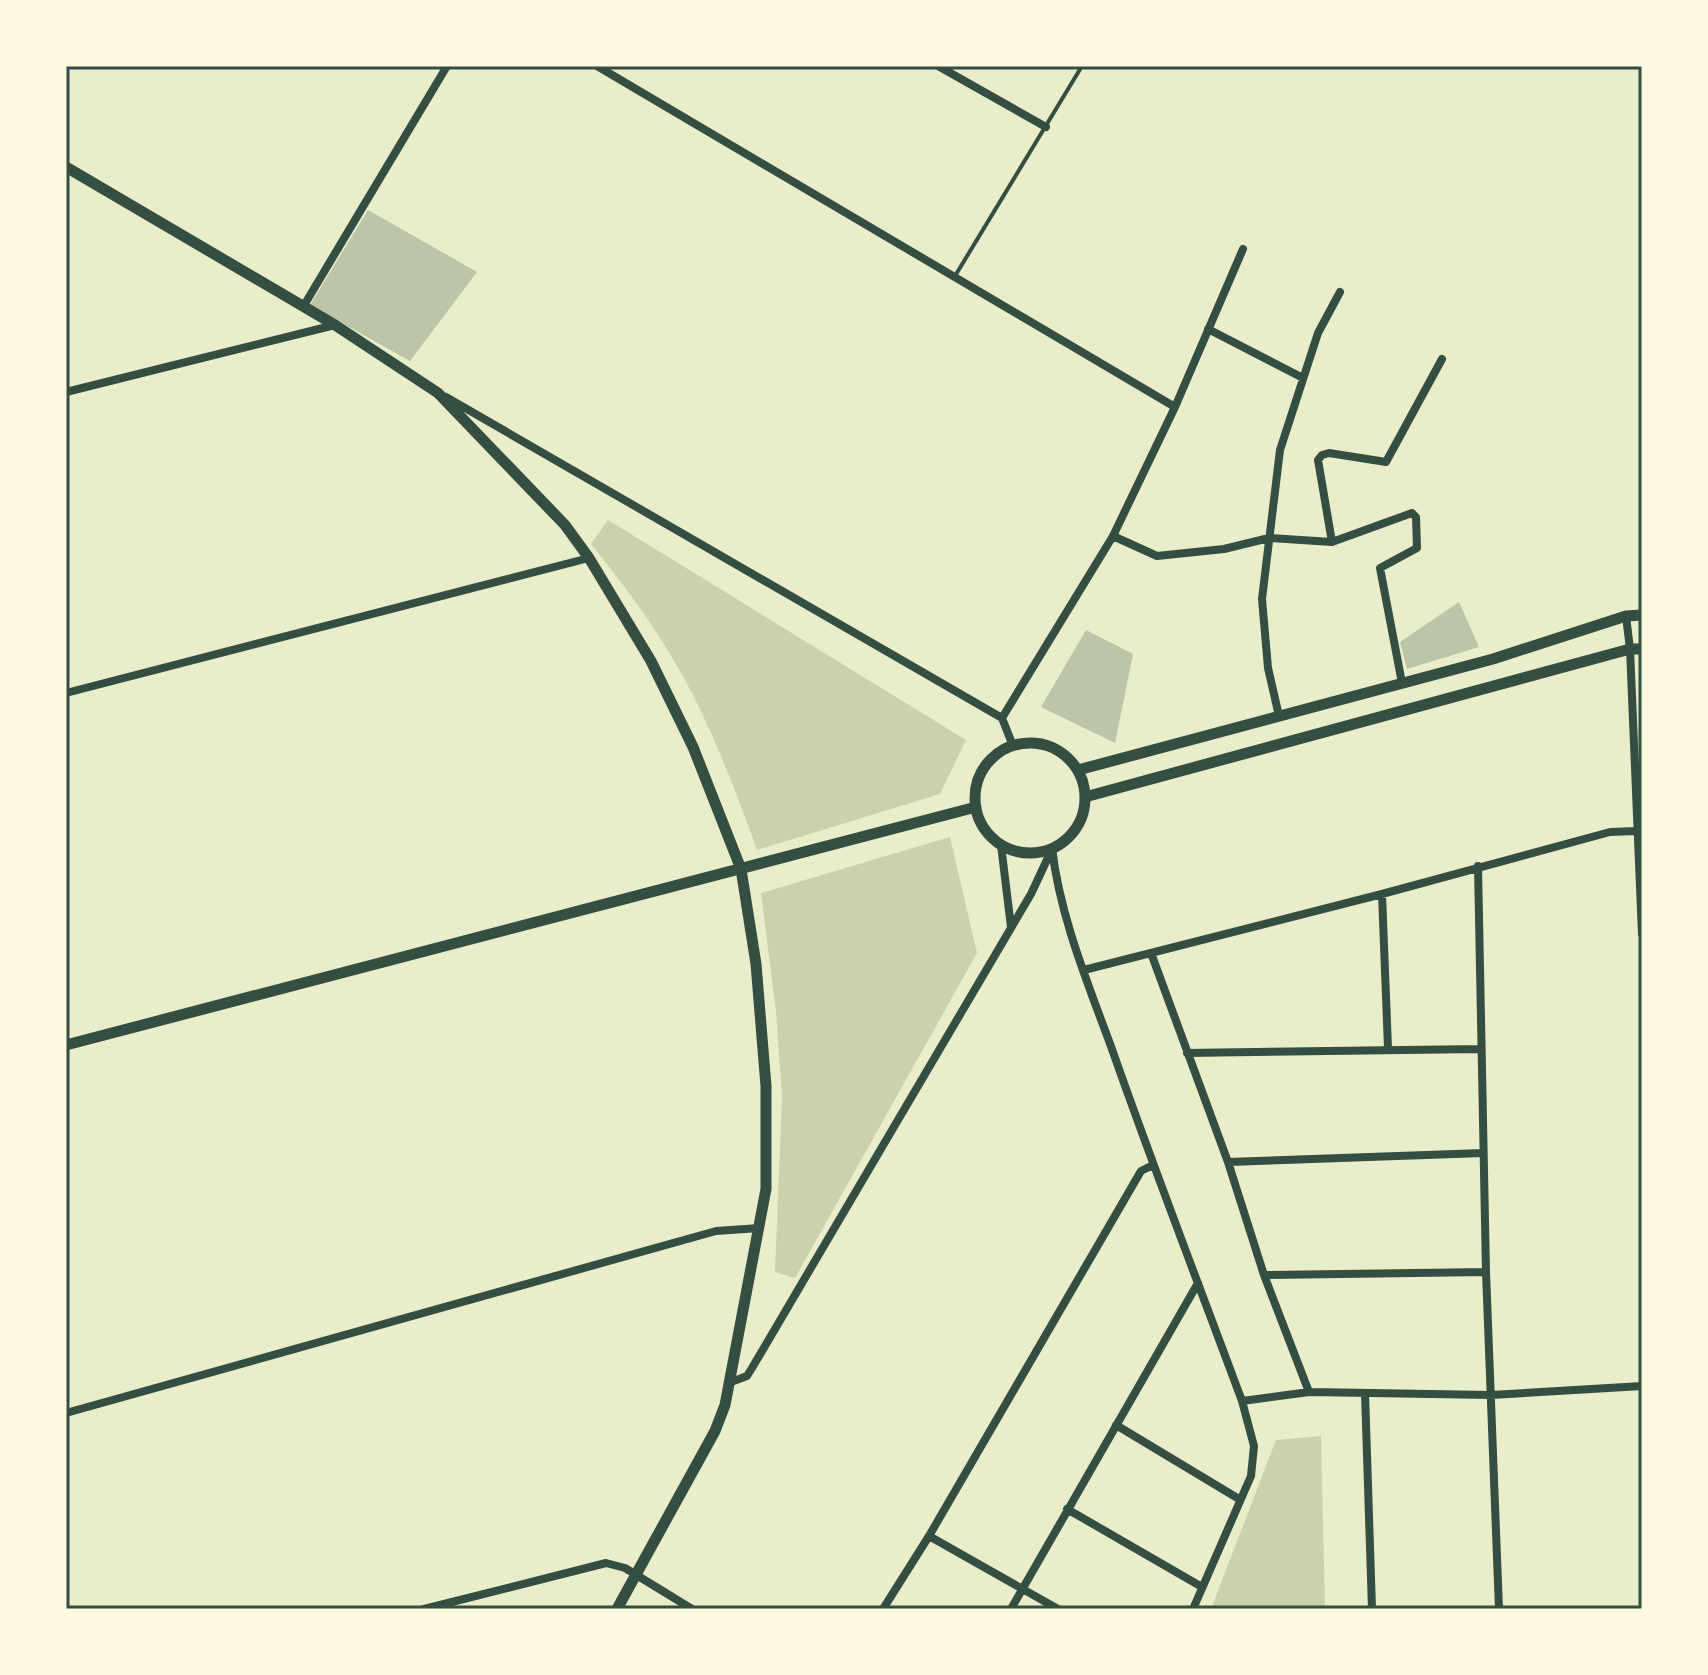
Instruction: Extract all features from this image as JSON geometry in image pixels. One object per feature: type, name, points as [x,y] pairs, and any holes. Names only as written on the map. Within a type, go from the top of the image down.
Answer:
[{"type":"street","points":[[303,307],[447,66]]},
{"type":"street","points":[[597,66],[1175,407]]},
{"type":"street","points":[[938,66],[1046,127]]},
{"type":"street","points":[[66,167],[335,325],[438,393],[1002,718],[1013,746]]},
{"type":"street","points":[[1002,718],[1113,536],[1175,407],[1243,249]]},
{"type":"street","points":[[1279,716],[1268,668],[1262,599],[1280,450],[1318,333],[1340,292]]},
{"type":"street","points":[[66,392],[335,325]]},
{"type":"street","points":[[1208,329],[1303,378]]},
{"type":"street","points":[[1332,542],[1318,460],[1329,453],[1386,462],[1442,359]]},
{"type":"street","points":[[438,393],[565,525],[589,558],[651,661],[686,733],[741,869],[756,964],[766,1086],[766,1189],[731,1382],[715,1431],[617,1609]]},
{"type":"street","points":[[1113,536],[1157,556],[1224,549],[1269,538],[1332,542],[1412,513],[1416,517],[1417,548],[1380,568],[1402,683]]},
{"type":"street","points":[[66,693],[589,558]]},
{"type":"street","points":[[1078,770],[1493,659],[1626,616],[1642,615]]},
{"type":"street","points":[[1626,616],[1636,649],[1636,831],[1642,934]]},
{"type":"street","points":[[1085,797],[1636,649]]},
{"type":"street","points":[[1042,744],[1056,749],[1078,770],[1085,797],[1083,813],[1066,840],[1052,848],[1026,852],[1001,845],[989,835],[976,807],[976,791],[988,763],[999,753],[1013,746],[1042,744]]},
{"type":"street","points":[[66,1045],[976,807]]},
{"type":"street","points":[[1084,970],[1610,832],[1636,831]]},
{"type":"street","points":[[1001,845],[1012,928]]},
{"type":"street","points":[[731,1382],[747,1376],[752,1368],[1012,928],[1052,848]]},
{"type":"street","points":[[1052,848],[1056,884],[1084,970],[1242,1401],[1254,1446],[1251,1476],[1193,1609]]},
{"type":"street","points":[[1478,866],[1486,1272],[1499,1609]]},
{"type":"street","points":[[1382,894],[1388,1048]]},
{"type":"street","points":[[1151,953],[1228,1162],[1264,1275],[1309,1392]]},
{"type":"street","points":[[1187,1053],[1480,1049]]},
{"type":"street","points":[[1228,1162],[1483,1153]]},
{"type":"street","points":[[883,1609],[929,1536],[1141,1171],[1153,1165]]},
{"type":"street","points":[[66,1413],[716,1231],[760,1228]]},
{"type":"street","points":[[1264,1275],[1486,1272]]},
{"type":"street","points":[[1011,1609],[1198,1283]]},
{"type":"street","points":[[1242,1401],[1309,1392],[1491,1395],[1642,1386]]},
{"type":"street","points":[[1365,1393],[1372,1609]]},
{"type":"street","points":[[1116,1425],[1239,1499]]},
{"type":"street","points":[[1067,1509],[1202,1587]]},
{"type":"street","points":[[929,1536],[1058,1609]]},
{"type":"street","points":[[424,1609],[606,1563],[625,1568],[692,1609]]},
{"type":"lane","points":[[955,277],[1082,66]]},
{"type":"green space","points":[[608,520],[966,740],[940,794],[757,850],[718,750],[683,677],[642,611],[591,544]]},
{"type":"green space","points":[[950,837],[977,953],[795,1278],[775,1272],[782,1097],[776,1012],[761,893]]},
{"type":"green space","points":[[1321,1436],[1325,1609],[1211,1609],[1276,1440]]},
{"type":"building","points":[[368,210],[477,272],[410,361],[310,305]]},
{"type":"building","points":[[1459,602],[1479,647],[1407,669],[1400,642]]},
{"type":"building","points":[[1086,630],[1133,654],[1115,743],[1041,707]]}]
